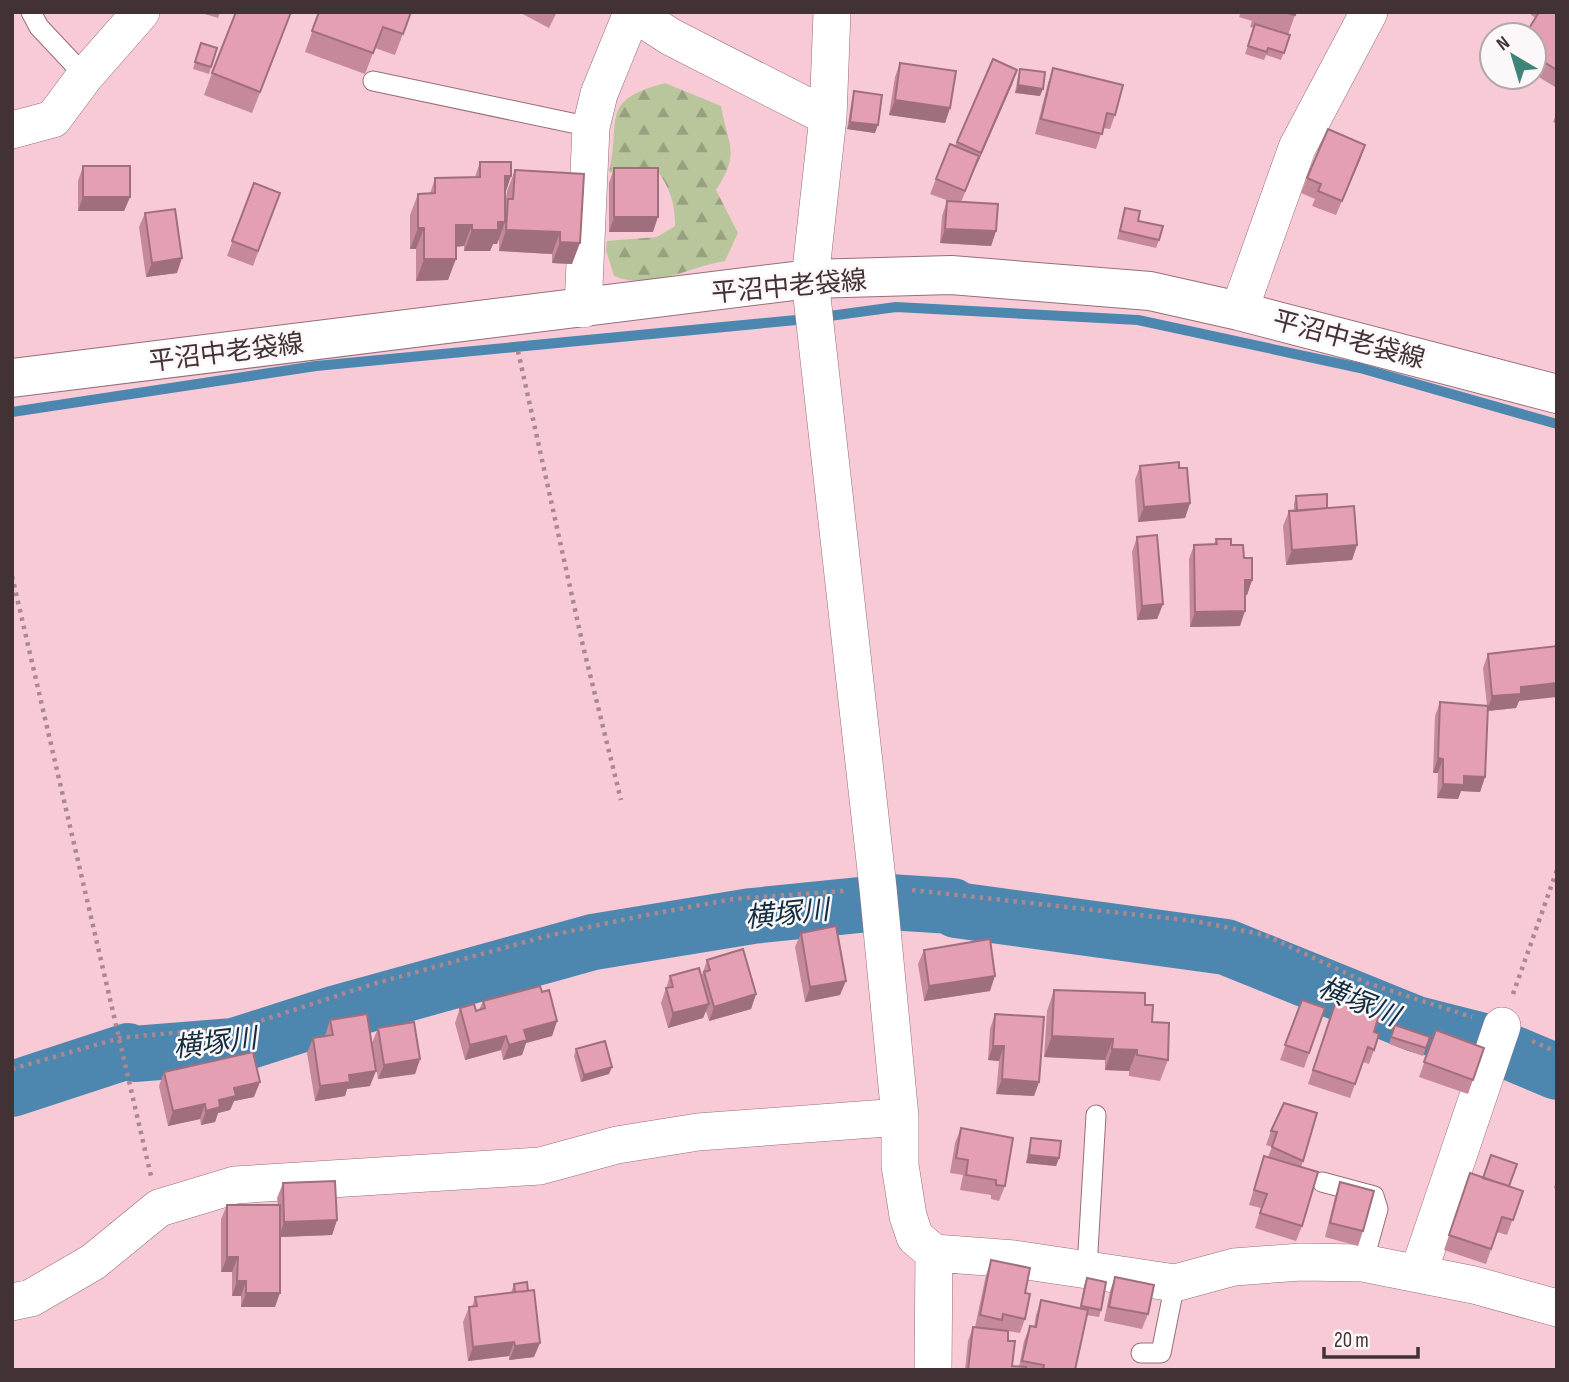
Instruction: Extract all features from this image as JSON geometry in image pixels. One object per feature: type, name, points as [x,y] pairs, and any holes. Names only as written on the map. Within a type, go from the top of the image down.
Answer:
[{"type":"main road","name":"平沼中老袋線","points":[[12,378],[810,279],[951,275],[1150,291],[1239,311],[1557,394]]},
{"type":"street","points":[[12,130],[53,119],[85,76],[141,12]]},
{"type":"street","points":[[832,12],[828,117],[810,279],[877,888],[900,1117],[900,1165],[908,1216],[915,1237],[934,1253],[1087,1268],[1175,1283],[1234,1266],[1301,1262],[1363,1263],[1557,1308]]},
{"type":"street","points":[[1239,311],[1297,148],[1369,12]]},
{"type":"street","points":[[583,309],[592,127],[599,94],[632,13],[671,37],[828,117]]},
{"type":"street","points":[[1418,1274],[1502,1026]]},
{"type":"street","points":[[12,1303],[31,1298],[93,1262],[159,1208],[235,1185],[540,1166],[617,1145],[698,1132],[900,1117]]},
{"type":"street","points":[[933,1370],[934,1253]]},
{"type":"lane","points":[[31,12],[39,27],[85,76]]},
{"type":"lane","points":[[373,81],[592,127]]},
{"type":"lane","points":[[1087,1268],[1096,1115]]},
{"type":"lane","points":[[1322,1182],[1374,1196],[1378,1209],[1363,1263]]},
{"type":"lane","points":[[1141,1353],[1161,1353],[1175,1283]]},
{"type":"path","points":[[510,318],[583,646],[621,800]]},
{"type":"path","points":[[12,576],[159,1208]]},
{"type":"path","points":[[1502,1026],[1557,870]]},
{"type":"path","points":[[12,1069],[120,1038],[245,1026],[373,984],[547,936],[641,915],[733,899],[877,888],[971,894],[1194,920],[1265,935],[1367,984],[1502,1026],[1557,1052]]},
{"type":"green space","points":[[665,83],[721,106],[730,157],[724,177],[716,190],[738,233],[725,261],[655,279],[628,280],[614,276],[606,250],[607,241],[657,237],[675,226],[675,218],[668,189],[656,169],[625,175],[609,172],[617,114],[621,105],[630,97]]},
{"type":"building","points":[[236,12],[291,12],[260,92],[212,73]]},
{"type":"building","points":[[319,12],[411,12],[403,34],[383,27],[373,53],[312,31]]},
{"type":"building","points":[[1539,12],[1557,12],[1557,70],[1548,65],[1548,21],[1534,21]]},
{"type":"building","points":[[1255,24],[1290,35],[1284,53],[1268,48],[1267,52],[1248,46]]},
{"type":"building","points":[[201,43],[217,48],[211,67],[195,62]]},
{"type":"building","points":[[993,59],[1017,70],[981,153],[957,142]]},
{"type":"building","points":[[900,63],[956,71],[950,108],[895,100]]},
{"type":"building","points":[[1053,68],[1123,85],[1115,115],[1107,113],[1102,134],[1041,119]]},
{"type":"building","points":[[1020,69],[1045,72],[1043,89],[1018,85]]},
{"type":"building","points":[[854,91],[882,95],[878,125],[850,122]]},
{"type":"building","points":[[1328,129],[1365,145],[1342,201],[1318,191],[1321,184],[1307,178]]},
{"type":"building","points":[[950,144],[979,156],[965,191],[936,179]]},
{"type":"building","points":[[480,162],[511,162],[511,176],[505,176],[505,222],[498,222],[498,230],[472,230],[472,225],[456,225],[456,259],[424,259],[424,228],[418,228],[418,194],[435,193],[435,178],[480,177]]},
{"type":"building","points":[[83,166],[130,166],[130,197],[83,197]]},
{"type":"building","points":[[614,168],[658,168],[658,217],[614,217]]},
{"type":"building","points":[[515,170],[584,174],[580,243],[560,242],[560,232],[506,230],[508,199],[513,199]]},
{"type":"building","points":[[254,183],[280,193],[258,251],[232,241]]},
{"type":"building","points":[[947,201],[998,204],[996,231],[945,229]]},
{"type":"building","points":[[1125,208],[1140,211],[1138,221],[1163,226],[1159,240],[1120,231]]},
{"type":"building","points":[[175,209],[182,258],[152,263],[145,213]]},
{"type":"building","points":[[1179,462],[1179,468],[1187,468],[1190,503],[1144,507],[1140,466]]},
{"type":"building","points":[[1327,494],[1327,508],[1297,511],[1296,496]]},
{"type":"building","points":[[1354,506],[1357,545],[1292,550],[1289,511]]},
{"type":"building","points":[[1157,535],[1163,604],[1142,606],[1137,537]]},
{"type":"building","points":[[1216,539],[1231,539],[1231,545],[1243,545],[1244,558],[1252,558],[1252,580],[1245,580],[1245,611],[1195,612],[1194,545],[1217,544]]},
{"type":"building","points":[[1557,646],[1557,683],[1521,687],[1521,694],[1492,696],[1488,654]]},
{"type":"building","points":[[1440,702],[1488,706],[1485,777],[1464,776],[1464,785],[1443,784],[1443,759],[1438,758]]},
{"type":"building","points":[[836,926],[846,981],[810,987],[801,933]]},
{"type":"building","points":[[990,939],[995,976],[929,986],[924,950]]},
{"type":"building","points":[[743,949],[756,994],[714,1007],[704,972],[710,970],[707,960]]},
{"type":"building","points":[[699,968],[709,1004],[673,1013],[666,988],[673,987],[670,976]]},
{"type":"building","points":[[540,986],[542,992],[549,990],[557,1021],[524,1030],[527,1040],[509,1045],[506,1036],[470,1045],[460,1008],[474,1004],[476,1011],[485,1008],[483,1001]]},
{"type":"building","points":[[1054,990],[1145,993],[1145,1005],[1153,1005],[1152,1022],[1169,1023],[1168,1060],[1137,1055],[1137,1050],[1112,1049],[1113,1039],[1052,1036]]},
{"type":"building","points":[[1302,1000],[1325,1008],[1309,1053],[1285,1045]]},
{"type":"building","points":[[1336,1001],[1379,1015],[1374,1032],[1379,1034],[1374,1050],[1368,1047],[1355,1084],[1313,1070]]},
{"type":"building","points":[[367,1014],[376,1071],[349,1075],[350,1082],[320,1086],[313,1038],[333,1035],[330,1020]]},
{"type":"building","points":[[995,1014],[1044,1017],[1039,1082],[1002,1079],[1004,1046],[993,1046]]},
{"type":"building","points":[[414,1022],[420,1059],[384,1065],[378,1028]]},
{"type":"building","points":[[1395,1025],[1430,1037],[1426,1048],[1391,1037]]},
{"type":"building","points":[[1436,1030],[1484,1048],[1473,1080],[1424,1062]]},
{"type":"building","points":[[605,1041],[612,1067],[584,1075],[576,1049]]},
{"type":"building","points":[[253,1052],[260,1082],[234,1088],[236,1096],[219,1100],[220,1107],[206,1111],[205,1104],[173,1111],[164,1072]]},
{"type":"building","points":[[1284,1103],[1317,1113],[1303,1161],[1272,1147],[1277,1132],[1271,1131]]},
{"type":"building","points":[[961,1128],[1013,1138],[1005,1186],[996,1185],[996,1180],[966,1175],[968,1160],[956,1158]]},
{"type":"building","points":[[1031,1138],[1061,1141],[1059,1158],[1029,1155]]},
{"type":"building","points":[[1491,1155],[1517,1164],[1509,1186],[1483,1178]]},
{"type":"building","points":[[1264,1156],[1318,1172],[1302,1226],[1260,1213],[1267,1194],[1254,1190]]},
{"type":"building","points":[[1470,1173],[1523,1191],[1513,1220],[1502,1217],[1491,1249],[1449,1235]]},
{"type":"building","points":[[335,1181],[337,1220],[284,1222],[283,1183]]},
{"type":"building","points":[[1340,1182],[1374,1191],[1363,1231],[1330,1223]]},
{"type":"building","points":[[227,1205],[280,1205],[280,1293],[246,1293],[246,1281],[237,1281],[238,1257],[227,1257]]},
{"type":"building","points":[[991,1260],[1030,1268],[1025,1293],[1030,1294],[1025,1319],[1003,1314],[1002,1320],[980,1315]]},
{"type":"building","points":[[1115,1277],[1154,1285],[1148,1314],[1109,1307]]},
{"type":"building","points":[[1087,1278],[1106,1282],[1101,1310],[1081,1306]]},
{"type":"building","points":[[527,1282],[528,1291],[515,1292],[514,1284]]},
{"type":"building","points":[[534,1290],[540,1343],[515,1346],[514,1342],[473,1347],[469,1307],[477,1306],[475,1297]]},
{"type":"building","points":[[1041,1300],[1088,1310],[1075,1370],[1043,1370],[1044,1365],[1022,1361],[1030,1326],[1036,1327]]},
{"type":"building","points":[[973,1327],[1008,1331],[1008,1341],[1015,1341],[1012,1366],[1026,1367],[1026,1370],[968,1370]]},
{"type":"waterway","points":[[822,317],[896,307],[1138,320],[1360,368],[1557,424]]},
{"type":"waterway","points":[[12,412],[316,366],[807,319]]},
{"type":"waterway","name":"横塚川","points":[[12,1089],[128,1051],[134,1054],[234,1046],[337,1013],[593,942],[752,916],[889,902],[952,906],[956,910],[1226,947],[1416,1024],[1483,1041],[1557,1072]]}]
